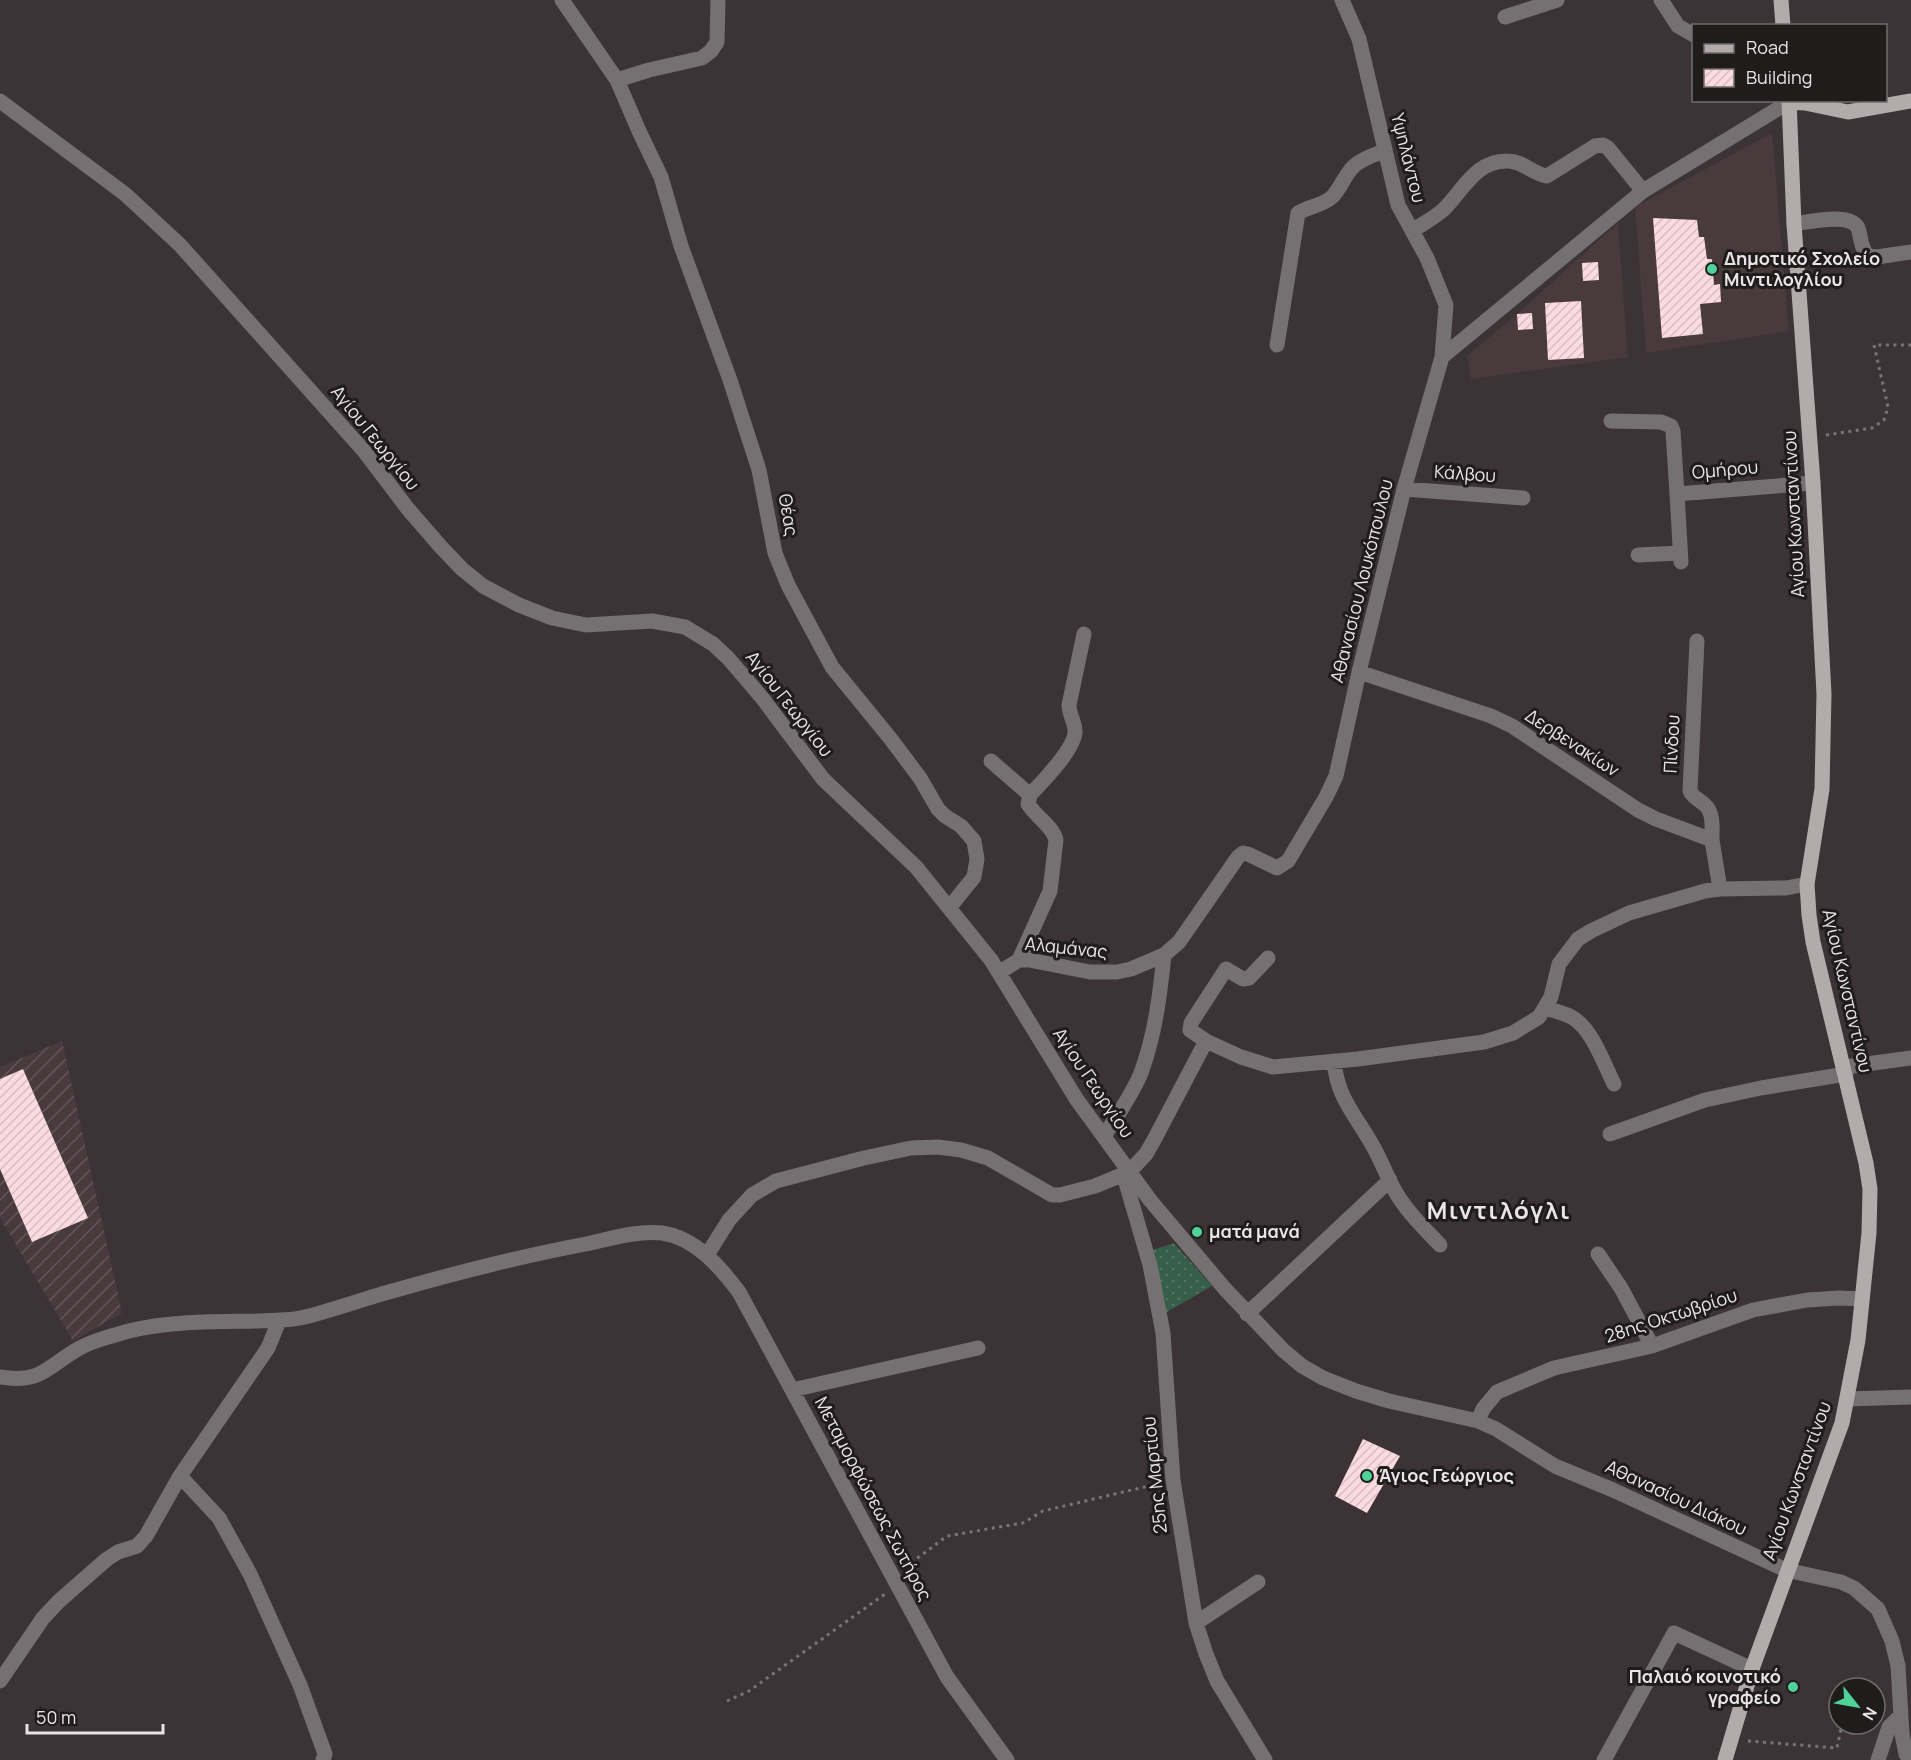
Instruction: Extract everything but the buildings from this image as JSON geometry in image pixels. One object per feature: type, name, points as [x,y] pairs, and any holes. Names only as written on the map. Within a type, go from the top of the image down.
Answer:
[{"type":"main road","points":[[1781,0],[1783,24]]},
{"type":"main road","points":[[1797,102],[1848,112],[1911,101]]},
{"type":"main road","name":"Αγίου Κωνσταντίνου","points":[[1725,1760],[1752,1669],[1786,1570],[1835,1443],[1847,1399],[1858,1340],[1869,1233],[1869,1189],[1866,1163],[1809,915],[1807,884],[1822,789],[1825,743],[1824,694],[1813,483],[1794,224],[1789,102]]},
{"type":"street","name":"Θέας","points":[[562,0],[617,80],[661,177],[681,246],[730,381],[759,470],[775,553],[788,585],[832,667],[902,754],[938,808],[945,816],[961,826],[974,841],[977,859],[974,877],[949,908]]},
{"type":"street","points":[[617,80],[702,58],[711,51],[717,42],[718,0]]},
{"type":"street","name":"Υψηλάντου","points":[[1342,0],[1359,39],[1398,205],[1427,258],[1446,305],[1442,357]]},
{"type":"street","points":[[1505,17],[1557,0]]},
{"type":"street","points":[[1661,0],[1678,26],[1692,34]]},
{"type":"street","name":"Αγίου Γεωργίου","points":[[0,101],[125,194],[180,245],[364,451],[408,509],[441,547],[462,569],[483,586],[519,605],[552,618],[586,625],[652,621],[673,623],[692,630],[713,644],[763,699],[823,778],[916,867],[1000,972],[1077,1101],[1129,1172],[1176,1233],[1247,1314],[1289,1356],[1323,1378],[1356,1391],[1389,1401],[1478,1421]]},
{"type":"street","points":[[1442,357],[1643,191],[1787,102]]},
{"type":"street","points":[[1412,231],[1443,210],[1478,171],[1499,161],[1511,161],[1547,176],[1594,146],[1603,145],[1608,147],[1643,191]]},
{"type":"street","points":[[1277,345],[1298,213],[1306,208],[1322,205],[1334,195],[1353,167],[1364,159],[1384,151]]},
{"type":"street","points":[[1794,224],[1850,220],[1857,227],[1861,246],[1867,255],[1877,257],[1911,252]]},
{"type":"street","name":"Αθανασίου Λουκόπουλου","points":[[1164,955],[1179,942],[1243,853],[1277,868],[1288,861],[1332,785],[1340,762],[1359,672],[1404,489],[1442,357]]},
{"type":"street","name":"Ομήρου","points":[[1611,421],[1661,422],[1671,426],[1681,558],[1638,555]]},
{"type":"street","name":"Ομήρου","points":[[1677,494],[1813,483]]},
{"type":"street","name":"Κάλβου","points":[[1404,489],[1523,498]]},
{"type":"street","points":[[1019,960],[1050,891],[1056,840],[1054,834],[1028,804],[1030,795],[1072,744],[1076,731],[1069,705],[1084,634]]},
{"type":"street","name":"Πίνδου","points":[[1697,641],[1690,791],[1694,799],[1706,806],[1711,817],[1712,840]]},
{"type":"street","name":"Δερβενακίων","points":[[1359,672],[1491,716],[1512,726],[1638,810],[1712,840]]},
{"type":"street","points":[[991,761],[1030,795]]},
{"type":"street","points":[[1712,840],[1720,889]]},
{"type":"street","points":[[1268,958],[1249,978],[1243,979],[1226,969],[1191,1023],[1190,1030],[1206,1041],[1241,1057],[1273,1067],[1484,1042],[1513,1033],[1539,1017],[1551,997],[1559,964],[1578,939],[1629,913],[1720,889],[1768,889],[1807,884]]},
{"type":"street","points":[[1104,1136],[1135,1087],[1141,1072],[1159,1001],[1164,955]]},
{"type":"street","name":"Αλαμάνας","points":[[1000,972],[1019,960],[1029,960],[1104,973],[1131,969],[1164,955]]},
{"type":"street","points":[[1546,1008],[1572,1017],[1580,1024],[1590,1036],[1614,1084]]},
{"type":"street","points":[[707,1255],[729,1220],[752,1196],[776,1181],[911,1148],[938,1147],[961,1150],[988,1158],[1052,1196],[1095,1186],[1129,1172],[1150,1147],[1206,1041]]},
{"type":"street","points":[[1610,1134],[1705,1100],[1911,1058]]},
{"type":"street","points":[[1335,1061],[1337,1084],[1342,1095],[1390,1180],[1414,1219],[1440,1245]]},
{"type":"street","name":"25ης Μαρτίου","points":[[1129,1172],[1126,1183],[1150,1265],[1163,1333],[1173,1480],[1196,1623],[1217,1680],[1265,1760]]},
{"type":"street","points":[[1247,1314],[1390,1180]]},
{"type":"street","name":"Μεταμορφώσεως Σωτήρος","points":[[0,1377],[24,1378],[39,1375],[78,1349],[132,1330],[196,1323],[279,1321],[304,1317],[426,1282],[556,1250],[644,1233],[663,1233],[677,1238],[707,1255],[725,1273],[739,1292],[947,1677],[1007,1760]]},
{"type":"street","points":[[1598,1254],[1621,1288],[1652,1346]]},
{"type":"street","name":"28ης Οκτωβρίου","points":[[1478,1421],[1483,1409],[1497,1392],[1554,1368],[1652,1346],[1753,1310],[1807,1300],[1862,1299]]},
{"type":"street","points":[[0,1681],[42,1618],[107,1558],[137,1546],[146,1536],[180,1476],[268,1348],[279,1321]]},
{"type":"street","points":[[792,1390],[978,1348]]},
{"type":"street","points":[[1847,1399],[1911,1397]]},
{"type":"street","name":"Αθανασίου Διάκου","points":[[1478,1421],[1496,1429],[1555,1466],[1613,1490],[1786,1570],[1841,1582],[1854,1588],[1878,1609],[1892,1641],[1898,1666],[1894,1722],[1878,1760]]},
{"type":"street","points":[[180,1476],[219,1518],[249,1575],[300,1685],[325,1754],[324,1760]]},
{"type":"street","points":[[1196,1623],[1258,1582]]},
{"type":"street","points":[[1604,1760],[1674,1633],[1752,1669]]},
{"type":"street","points":[[1894,1722],[1910,1760]]},
{"type":"path","points":[[1809,437],[1872,428],[1884,420],[1888,407],[1874,345],[1911,345]]},
{"type":"path","points":[[888,1569],[919,1557],[947,1536],[1023,1523],[1043,1511],[1173,1480]]},
{"type":"path","points":[[727,1701],[749,1691],[896,1586]]},
{"type":"path","points":[[1730,1740],[1837,1748],[1842,1729],[1894,1722]]},
{"type":"shaded area","name":"Δημοτικό Σχολείο Μιντιλογλίου","points":[[1772,133],[1789,331],[1646,353],[1635,207]]},
{"type":"shaded area","points":[[1618,223],[1628,357],[1471,379],[1467,356]]},
{"type":"shaded area","points":[[62,1041],[122,1313],[73,1341],[0,1218],[0,1067]]},
{"type":"green space","points":[[1174,1243],[1212,1286],[1165,1313],[1150,1251]]},
{"type":"place","name":"Δημοτικό Σχολείο Μιντιλογλίου","points":[[1712,269]]},
{"type":"place","name":"ματά μανά","points":[[1197,1232]]},
{"type":"place","name":"Άγιος Γεώργιος","points":[[1367,1476]]},
{"type":"place","name":"Παλαιό κοινοτικό γραφείο","points":[[1793,1687]]},
{"type":"district","name":"Μιντιλόγλι","points":[[1499,1211]]}]
